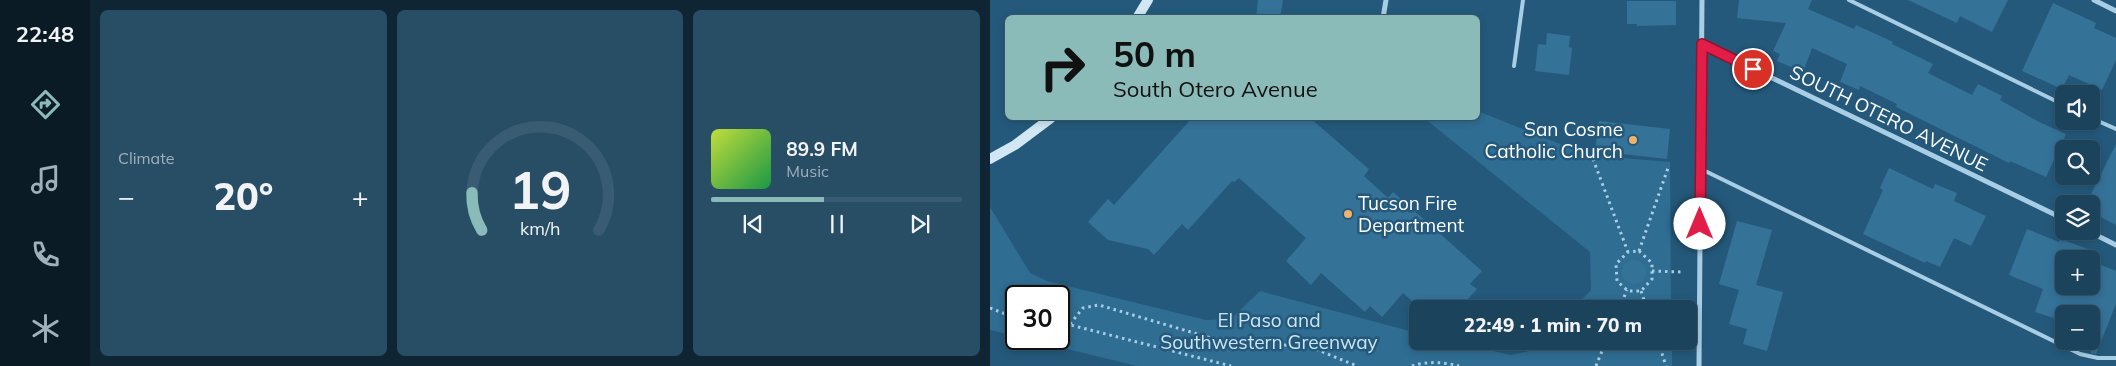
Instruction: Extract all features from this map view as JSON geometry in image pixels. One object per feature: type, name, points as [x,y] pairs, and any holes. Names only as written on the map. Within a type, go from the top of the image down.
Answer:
[{"type":"street","points":[[1139,15],[1148,0]]},
{"type":"street","points":[[1384,15],[1386,0]]},
{"type":"street","points":[[1700,366],[1702,0]]},
{"type":"street","points":[[2094,0],[2116,11]]},
{"type":"street","name":"SOUTH OTERO AVENUE","points":[[1702,44],[2055,216]]},
{"type":"street","points":[[990,159],[1014,145],[1048,120]]},
{"type":"street","points":[[2100,237],[2116,245]]},
{"type":"lane","points":[[1514,66],[1523,0]]},
{"type":"lane","points":[[1849,0],[2055,101]]},
{"type":"lane","points":[[2100,122],[2116,129]]},
{"type":"lane","points":[[1701,169],[2080,354],[2098,358],[2116,358]]},
{"type":"path","points":[[1593,159],[1628,252]]},
{"type":"path","points":[[1639,251],[1668,168]]},
{"type":"path","points":[[1639,251],[1652,263],[1652,279],[1641,291],[1627,290],[1617,281],[1616,264],[1628,252],[1639,251]]},
{"type":"path","points":[[1652,271],[1682,272]]},
{"type":"path","points":[[1623,300],[1627,290]]},
{"type":"path","points":[[1641,291],[1644,300]]},
{"type":"path","points":[[1231,366],[1070,324],[1083,308],[1099,305],[1228,343],[1308,346],[1339,357],[1357,366]]},
{"type":"path","points":[[990,308],[1005,314]]},
{"type":"path","points":[[1596,366],[1602,350]]},
{"type":"path","points":[[1661,350],[1666,366]]},
{"type":"path","points":[[1412,366],[1432,363],[1449,363],[1459,366]]},
{"type":"green space","points":[[1480,112],[1587,155],[1670,162],[1671,300],[1582,300],[1591,290],[1590,252],[1426,120],[1480,120]]},
{"type":"green space","name":"El Paso and Southwestern Greenway","points":[[990,207],[1030,273],[1047,281],[1063,285],[1005,285],[1005,333],[990,330]]},
{"type":"green space","name":"El Paso and Southwestern Greenway","points":[[1070,287],[1206,320],[1231,319],[1260,291],[1409,331],[1409,350],[1488,350],[1511,355],[1534,350],[1672,350],[1672,366],[1137,366],[1070,350]]},
{"type":"building","points":[[1258,0],[1283,0],[1280,15],[1256,15]]},
{"type":"building","points":[[1739,0],[1812,0],[1808,9],[1854,29],[1856,25],[1893,42],[1892,44],[1933,64],[1928,73],[1972,95],[1978,84],[2002,96],[2000,100],[2039,122],[2066,134],[2063,140],[2055,140],[2055,158],[2046,177],[2010,161],[2009,163],[1896,107],[1897,104],[1860,86],[1859,90],[1840,82],[1847,64],[1812,48],[1803,72],[1777,61],[1780,54],[1773,51],[1786,23],[1737,18]]},
{"type":"building","points":[[1908,0],[2008,0],[1992,32],[1960,16],[1957,23]]},
{"type":"building","points":[[1627,1],[1676,1],[1676,25],[1637,26],[1637,24],[1627,24]]},
{"type":"building","points":[[2053,3],[2096,23],[2094,28],[2116,38],[2116,60],[2102,90],[2100,89],[2100,85],[2091,85],[2069,75],[2064,85],[2055,86],[2022,71]]},
{"type":"building","points":[[1547,33],[1570,36],[1569,47],[1572,48],[1569,75],[1535,71],[1538,44],[1546,45]]},
{"type":"building","name":"Tucson Fire Department","points":[[1190,120],[1312,120],[1369,169],[1364,176],[1388,198],[1393,192],[1482,271],[1470,284],[1477,289],[1467,300],[1411,300],[1403,293],[1382,317],[1370,306],[1365,312],[1321,273],[1311,285],[1286,261],[1306,238],[1239,178],[1234,182],[1232,181],[1188,230],[1182,224],[1154,255],[1148,249],[1108,240],[1088,222],[1108,199],[1114,205]]},
{"type":"building","name":"San Cosme Catholic Church","points":[[1599,121],[1670,129],[1667,159],[1595,151]]},
{"type":"building","points":[[2116,144],[2116,225],[2100,217],[2100,195],[2091,195],[2096,185],[2100,185],[2100,176]]},
{"type":"building","points":[[1889,168],[1933,189],[1935,184],[1957,193],[1954,201],[1986,216],[1971,246],[1954,238],[1940,267],[1926,261],[1925,263],[1863,234],[1883,190],[1880,188]]},
{"type":"building","points":[[1737,221],[1772,230],[1756,285],[1783,292],[1767,351],[1743,344],[1747,329],[1729,324],[1739,290],[1719,284]]},
{"type":"building","points":[[2027,229],[2059,242],[2063,240],[2088,249],[2055,250],[2055,295],[2100,295],[2100,265],[2116,271],[2116,304],[2100,344],[2100,305],[2055,305],[2054,318],[2035,312],[2043,289],[2009,275]]},
{"type":"building","points":[[1634,260],[1643,263],[1646,272],[1643,281],[1634,284],[1625,281],[1622,272],[1625,263]]},
{"type":"building","points":[[2091,350],[2098,350],[2096,354],[2091,353]]},
{"type":"place","name":"San Cosme Catholic Church","points":[[1633,140]]},
{"type":"place","name":"Tucson Fire Department","points":[[1348,214]]},
{"type":"route","points":[[1700,224],[1702,44],[1753,69]]}]
